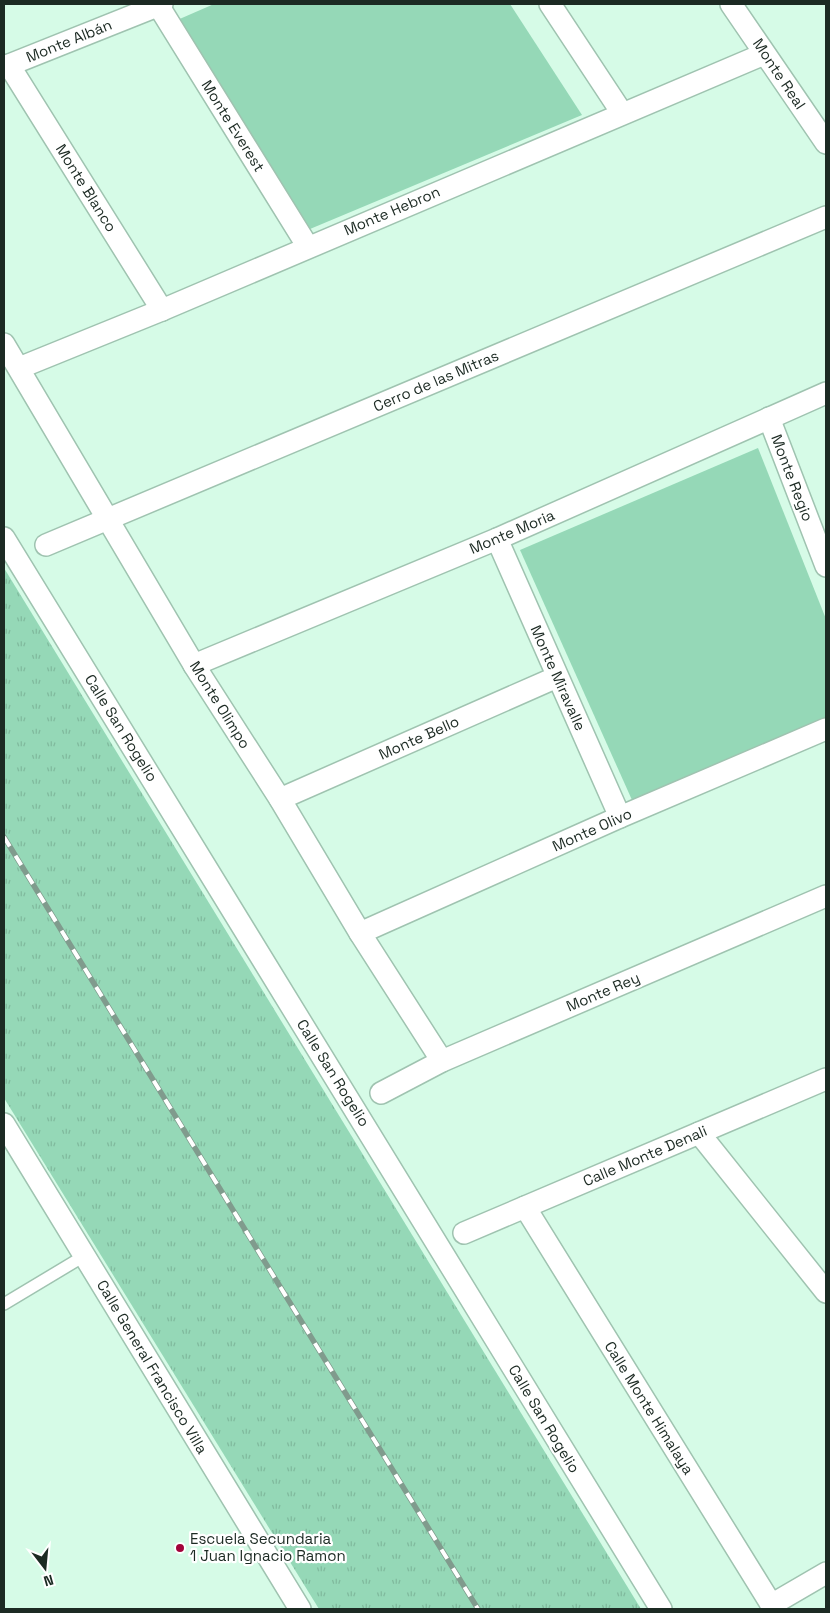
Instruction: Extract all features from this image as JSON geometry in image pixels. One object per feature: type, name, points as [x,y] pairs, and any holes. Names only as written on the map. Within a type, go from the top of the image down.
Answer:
[{"type":"street","name":"Monte Albán","points":[[6,66],[160,4]]},
{"type":"street","name":"Monte Everest","points":[[160,4],[308,247]]},
{"type":"street","points":[[550,4],[622,113]]},
{"type":"street","name":"Monte Real","points":[[731,4],[826,143]]},
{"type":"street","name":"Monte Hebron","points":[[19,368],[162,310],[764,54]]},
{"type":"street","name":"Monte Blanco","points":[[6,66],[162,310]]},
{"type":"street","name":"Cerro de las Mitras","points":[[46,545],[826,217]]},
{"type":"street","name":"Monte Olimpo","points":[[4,344],[194,665],[280,799],[360,933],[442,1061]]},
{"type":"street","name":"Monte Moria","points":[[194,665],[497,538],[826,392]]},
{"type":"street","name":"Monte Regio","points":[[769,418],[826,563]]},
{"type":"street","name":"Calle San Rogelio","points":[[4,538],[661,1609]]},
{"type":"street","name":"Monte Miravalle","points":[[497,538],[620,818]]},
{"type":"street","name":"Monte Bello","points":[[280,799],[557,677]]},
{"type":"street","name":"Monte Olivo","points":[[360,933],[826,729]]},
{"type":"street","name":"Monte Rey","points":[[381,1093],[442,1061],[826,896]]},
{"type":"street","name":"Calle Monte Denali","points":[[464,1232],[826,1079]]},
{"type":"street","name":"Calle General Francisco Villa","points":[[4,1124],[300,1609]]},
{"type":"street","points":[[699,1133],[826,1292]]},
{"type":"street","name":"Calle Monte Himalaya","points":[[525,1207],[772,1607]]},
{"type":"street","points":[[772,1607],[826,1572]]},
{"type":"lane","points":[[4,1304],[84,1256]]},
{"type":"green space","points":[[214,4],[510,4],[582,115],[310,229],[175,21]]},
{"type":"green space","points":[[758,448],[826,619],[826,722],[632,800],[520,550]]},
{"type":"green space","points":[[4,568],[641,1609],[319,1609],[4,1098]]},
{"type":"railway","points":[[4,837],[478,1609]]},
{"type":"place","name":"Escuela Secundaria 1 Juan Ignacio Ramon","points":[[180,1548]]}]
